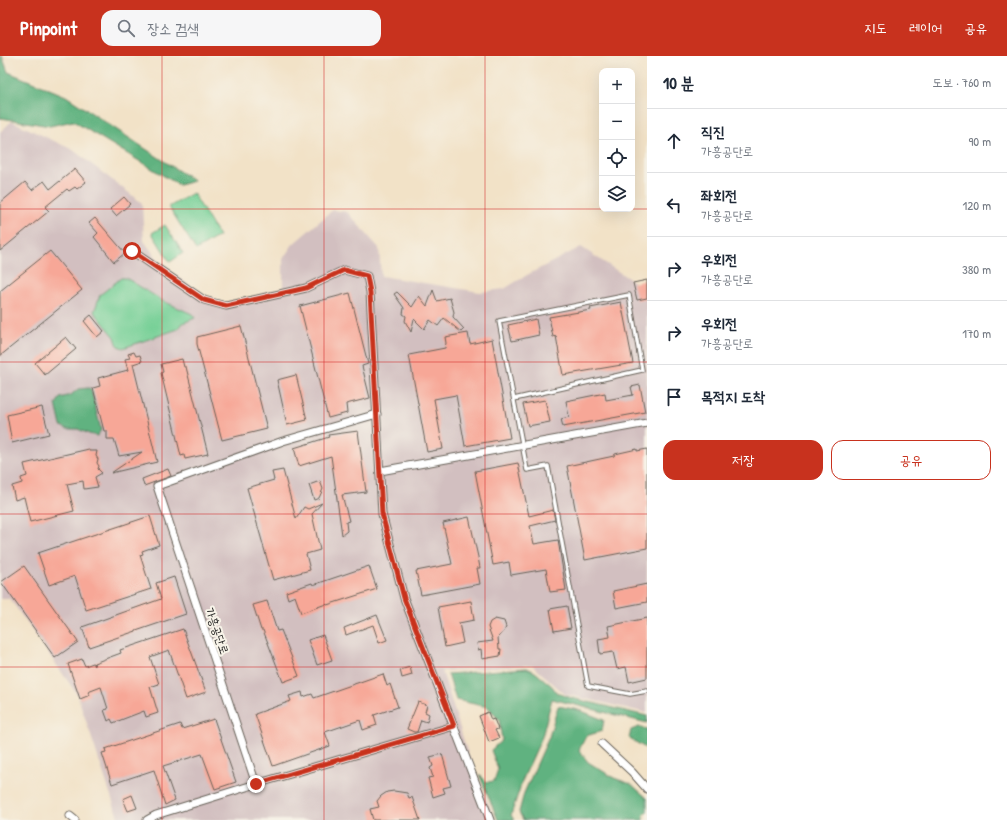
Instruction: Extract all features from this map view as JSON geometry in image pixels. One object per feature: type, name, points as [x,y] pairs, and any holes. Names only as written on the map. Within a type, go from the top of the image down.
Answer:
[{"type":"street","points":[[132,251],[204,300],[226,306],[306,288],[344,270],[367,276],[370,292],[382,514],[404,598],[490,820]]},
{"type":"street","name":"가흥공단로","points":[[256,784],[157,486],[283,441],[377,414]]},
{"type":"street","points":[[380,471],[647,423]]},
{"type":"street","points":[[147,820],[156,815],[256,784],[454,726]]},
{"type":"street","points":[[602,744],[632,772],[647,789]]},
{"type":"lane","points":[[514,398],[642,370],[629,295],[499,321],[527,470],[548,466],[588,686],[630,694],[647,690]]},
{"type":"shaded area","points":[[12,121],[73,150],[142,203],[144,241],[162,265],[205,297],[226,306],[283,287],[283,259],[293,244],[333,210],[347,212],[379,248],[381,276],[480,292],[504,289],[527,275],[581,247],[637,284],[647,284],[647,713],[565,694],[532,665],[442,671],[468,754],[495,820],[119,820],[77,694],[10,599],[0,599],[0,132]]},
{"type":"green space","points":[[0,56],[2,56],[8,72],[66,96],[194,181],[179,185],[73,121],[50,126],[0,119]]},
{"type":"green space","points":[[193,193],[219,236],[196,250],[169,207]]},
{"type":"green space","points":[[165,225],[183,253],[170,262],[152,233]]},
{"type":"green space","points":[[121,278],[126,278],[163,301],[192,314],[195,318],[183,323],[178,329],[123,348],[118,346],[115,337],[94,312],[100,295]]},
{"type":"green space","points":[[78,389],[91,389],[101,430],[97,436],[78,429],[67,429],[61,426],[56,404],[60,398],[71,395]]},
{"type":"green space","points":[[527,668],[535,672],[552,686],[557,693],[647,716],[647,723],[552,699],[542,737],[523,779],[511,815],[514,820],[498,820],[479,774],[487,782],[494,781],[498,769],[491,750],[502,740],[499,720],[488,707],[456,700],[448,674]]},
{"type":"green space","points":[[558,706],[579,710],[604,720],[602,731],[586,736],[579,750],[588,762],[614,778],[631,784],[647,798],[647,812],[644,815],[643,820],[523,820],[519,812],[524,793],[549,737]]},
{"type":"green space","points":[[639,727],[647,729],[647,749],[629,738],[631,730]]},
{"type":"building","points":[[75,169],[86,182],[77,189],[75,187],[69,191],[67,189],[45,207],[49,211],[0,251],[0,203],[25,182],[32,190],[44,181],[50,189]]},
{"type":"building","points":[[124,197],[130,204],[116,216],[110,209]]},
{"type":"building","points":[[95,218],[125,253],[114,262],[94,237],[98,233],[89,223]]},
{"type":"building","points":[[50,251],[82,290],[0,356],[0,291]]},
{"type":"building","points":[[647,280],[647,298],[637,300],[633,283]]},
{"type":"building","points":[[433,290],[437,301],[450,298],[454,312],[453,317],[464,329],[461,332],[444,318],[438,326],[430,320],[424,329],[414,319],[411,332],[405,321],[406,316],[403,314],[404,308],[394,294],[397,292],[412,307],[419,296],[427,306]]},
{"type":"building","points":[[350,293],[368,364],[362,366],[370,398],[346,404],[347,413],[328,418],[300,306]]},
{"type":"building","points":[[621,302],[633,363],[563,375],[556,336],[553,337],[549,317],[591,310],[590,308]]},
{"type":"building","points":[[91,315],[104,331],[97,337],[84,321]]},
{"type":"building","points":[[536,319],[539,335],[512,341],[508,325]]},
{"type":"building","points":[[241,326],[267,429],[222,440],[197,344],[197,337]]},
{"type":"building","points":[[468,333],[470,344],[492,339],[510,438],[465,446],[456,395],[434,399],[443,449],[427,452],[409,355],[445,348],[445,337]]},
{"type":"building","points":[[66,337],[76,349],[45,375],[35,363]]},
{"type":"building","points":[[134,352],[136,356],[140,355],[142,361],[133,364],[157,462],[111,473],[142,452],[119,456],[114,439],[107,439],[107,431],[104,431],[93,388],[100,386],[98,378],[128,370],[125,359],[130,358],[128,354]]},
{"type":"building","points":[[182,359],[184,367],[186,367],[208,454],[185,459],[184,455],[181,456],[161,373],[163,372],[161,364]]},
{"type":"building","points":[[296,375],[307,420],[287,425],[277,380]]},
{"type":"building","points":[[640,385],[645,412],[563,427],[561,419],[569,417],[566,401],[605,393],[606,400],[633,395],[631,387]]},
{"type":"building","points":[[545,400],[550,422],[528,426],[523,404]]},
{"type":"building","points":[[42,407],[49,434],[12,443],[7,415]]},
{"type":"building","points":[[358,431],[366,492],[342,495],[349,521],[346,522],[347,531],[342,535],[331,456],[299,466],[294,448],[329,437],[328,435]]},
{"type":"building","points":[[89,449],[89,451],[97,451],[96,456],[98,459],[98,469],[102,473],[95,477],[98,487],[84,489],[83,481],[67,484],[74,511],[30,522],[24,497],[15,500],[12,486],[22,483],[21,478],[27,476],[24,464]]},
{"type":"building","points":[[637,449],[637,451],[647,449],[647,548],[585,560],[567,466],[614,456],[615,454]]},
{"type":"building","points":[[518,463],[529,516],[553,510],[555,520],[530,526],[534,544],[558,540],[566,590],[550,592],[546,569],[511,575],[509,562],[493,565],[475,471]]},
{"type":"building","points":[[168,469],[171,476],[144,486],[142,479]]},
{"type":"building","points":[[283,470],[296,519],[304,507],[308,509],[322,503],[312,514],[320,550],[306,554],[310,570],[273,580],[247,488],[274,480],[272,472]]},
{"type":"building","points":[[320,481],[323,489],[319,498],[314,500],[309,485]]},
{"type":"building","points":[[150,516],[159,545],[142,551],[143,554],[140,555],[151,589],[86,610],[75,576],[49,585],[38,553]]},
{"type":"building","points":[[469,517],[480,568],[477,568],[480,584],[421,595],[416,571],[452,564],[443,523]]},
{"type":"building","points":[[24,566],[78,642],[55,658],[1,582]]},
{"type":"building","points":[[369,566],[377,589],[301,613],[295,596],[288,599],[286,592],[312,583],[313,585]]},
{"type":"building","points":[[174,577],[186,614],[89,647],[82,627],[161,599],[156,583]]},
{"type":"building","points":[[647,584],[647,602],[616,608],[613,591]]},
{"type":"building","points":[[267,601],[277,631],[281,630],[299,676],[283,682],[263,630],[261,630],[253,605]]},
{"type":"building","points":[[471,601],[474,620],[459,623],[463,643],[445,647],[438,607]]},
{"type":"building","points":[[567,606],[571,628],[554,631],[550,609]]},
{"type":"building","points":[[377,615],[387,640],[379,643],[373,625],[346,635],[344,628]]},
{"type":"building","points":[[647,618],[647,678],[629,682],[626,667],[617,669],[613,652],[600,654],[598,639],[610,637],[608,626]]},
{"type":"building","points":[[495,619],[504,621],[506,627],[504,632],[498,637],[499,649],[501,649],[500,656],[482,659],[481,649],[478,650],[477,643],[493,641],[488,627],[490,622]]},
{"type":"building","points":[[183,629],[206,692],[186,699],[169,650],[150,657],[159,684],[150,687],[158,713],[146,717],[144,711],[113,723],[111,719],[108,721],[104,710],[108,709],[101,687],[88,692],[90,695],[80,699],[68,664],[82,659],[85,666],[93,663],[95,666],[94,663],[121,653],[120,650]]},
{"type":"building","points":[[323,635],[332,660],[317,665],[308,640]]},
{"type":"building","points":[[410,667],[412,675],[402,678],[400,670]]},
{"type":"building","points":[[383,674],[387,686],[390,684],[398,707],[374,715],[377,725],[363,730],[360,720],[325,732],[330,746],[273,766],[255,714],[291,701],[289,696],[302,692],[303,697],[312,694],[314,698]]},
{"type":"building","points":[[418,702],[427,705],[425,712],[429,714],[427,722],[421,720],[417,732],[414,732],[407,729]]},
{"type":"building","points":[[488,712],[491,720],[494,719],[498,729],[495,730],[499,738],[489,742],[479,716]]},
{"type":"building","points":[[214,719],[236,782],[215,789],[202,754],[163,766],[175,800],[165,805],[154,770],[112,784],[102,753],[106,752],[105,749],[180,724],[182,729]]},
{"type":"building","points":[[442,754],[451,786],[443,788],[445,793],[433,797],[428,778],[433,777],[430,768],[433,766],[430,757]]},
{"type":"building","points":[[394,791],[407,793],[409,798],[412,797],[420,820],[373,820],[370,809],[379,807],[377,801],[381,796],[387,792]]},
{"type":"building","points":[[132,795],[137,808],[128,811],[123,799]]},
{"type":"route","points":[[132,251],[204,300],[226,306],[306,288],[344,270],[367,276],[370,292],[382,514],[404,598],[454,726],[256,784]]}]
